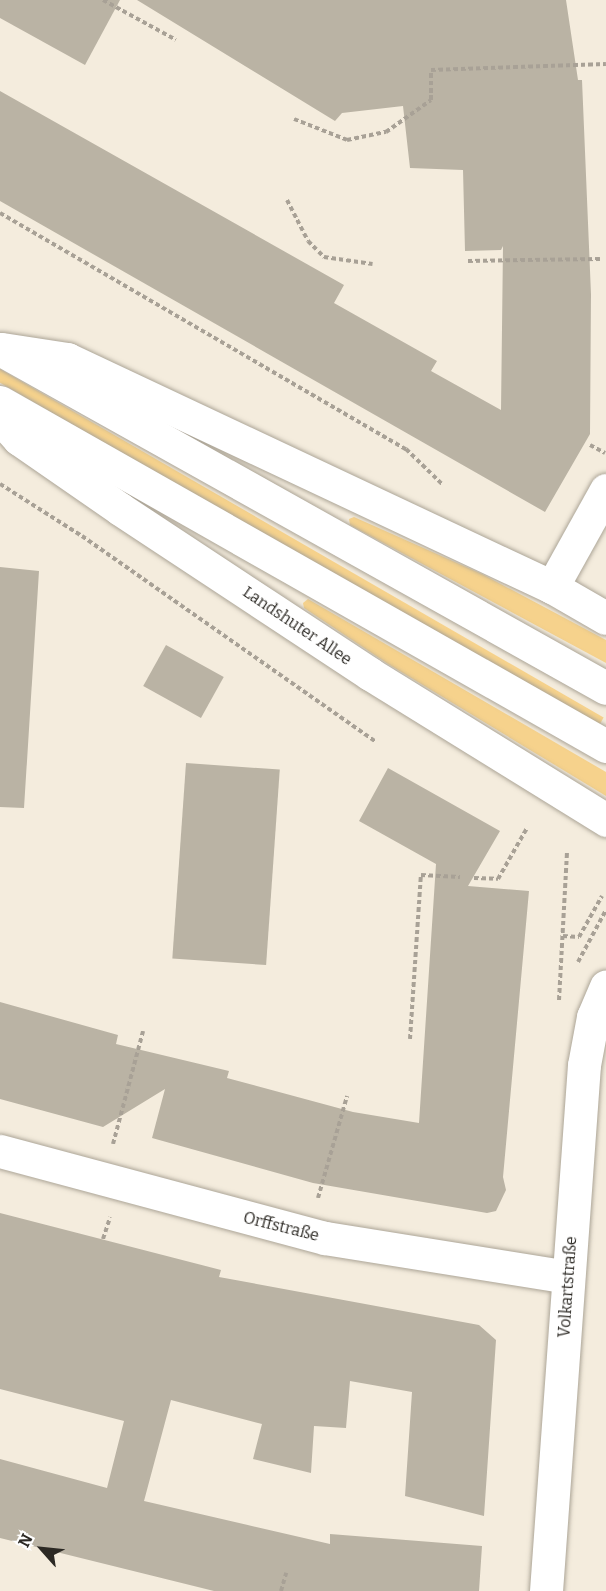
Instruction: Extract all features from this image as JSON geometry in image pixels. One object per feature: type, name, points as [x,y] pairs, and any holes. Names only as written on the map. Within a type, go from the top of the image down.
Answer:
[{"type":"main road","points":[[0,349],[67,359],[552,587],[606,618]]},
{"type":"main road","points":[[0,349],[606,688]]},
{"type":"main road","points":[[0,402],[606,746]]},
{"type":"main road","name":"Landshuter Allee","points":[[0,417],[19,439],[120,509],[460,732],[606,820]]},
{"type":"main road","points":[[552,587],[606,490]]},
{"type":"main road","name":"Volkartstraße","points":[[546,1591],[586,1042],[606,987]]},
{"type":"main road","name":"Orffstraße","points":[[0,1151],[309,1234],[568,1277]]},
{"type":"path","points":[[103,0],[176,40]]},
{"type":"path","points":[[294,119],[347,140],[386,132],[431,100],[431,70],[606,64]]},
{"type":"path","points":[[287,200],[314,250],[337,261],[373,264]]},
{"type":"path","points":[[0,213],[406,449],[442,484]]},
{"type":"path","points":[[468,261],[600,259]]},
{"type":"path","points":[[590,445],[606,454]]},
{"type":"path","points":[[0,484],[112,556],[375,741]]},
{"type":"path","points":[[474,878],[498,879],[527,828]]},
{"type":"path","points":[[559,1000],[567,850]]},
{"type":"path","points":[[410,1039],[421,875],[460,877]]},
{"type":"path","points":[[563,936],[579,937],[602,896]]},
{"type":"path","points":[[579,960],[606,910]]},
{"type":"path","points":[[104,1180],[143,1031]]},
{"type":"path","points":[[309,1234],[347,1096]]},
{"type":"path","points":[[281,1591],[286,1573]]},
{"type":"shaded area","points":[[0,369],[604,718],[598,728],[0,383]]},
{"type":"shaded area","points":[[354,517],[482,574],[606,640],[606,663],[350,525],[349,519]]},
{"type":"shaded area","points":[[308,599],[606,772],[606,796],[388,664],[304,608],[303,603]]},
{"type":"building","points":[[0,0],[120,0],[85,65],[0,18]]},
{"type":"building","points":[[137,0],[566,0],[578,80],[582,80],[591,294],[590,434],[545,512],[0,201],[0,91],[344,285],[334,303],[437,361],[431,371],[501,410],[503,246],[501,250],[465,251],[463,170],[410,168],[403,106],[342,113],[335,121]]},
{"type":"building","points":[[0,567],[39,571],[24,808],[0,807]]},
{"type":"building","points":[[166,645],[224,677],[201,718],[143,686]]},
{"type":"building","points":[[186,763],[280,770],[266,965],[172,959]]},
{"type":"building","points":[[388,768],[500,831],[468,886],[529,891],[503,1177],[506,1190],[496,1211],[487,1213],[313,1183],[152,1138],[165,1089],[103,1127],[0,1099],[0,1002],[118,1035],[116,1044],[229,1071],[227,1078],[353,1112],[419,1123],[436,864],[359,821]]},
{"type":"building","points":[[0,1213],[221,1270],[219,1277],[479,1325],[496,1340],[484,1516],[405,1496],[412,1392],[350,1381],[346,1428],[314,1426],[311,1473],[253,1459],[262,1424],[171,1400],[144,1501],[330,1544],[330,1534],[482,1546],[479,1591],[214,1591],[0,1538],[0,1459],[107,1488],[124,1421],[0,1389]]}]
